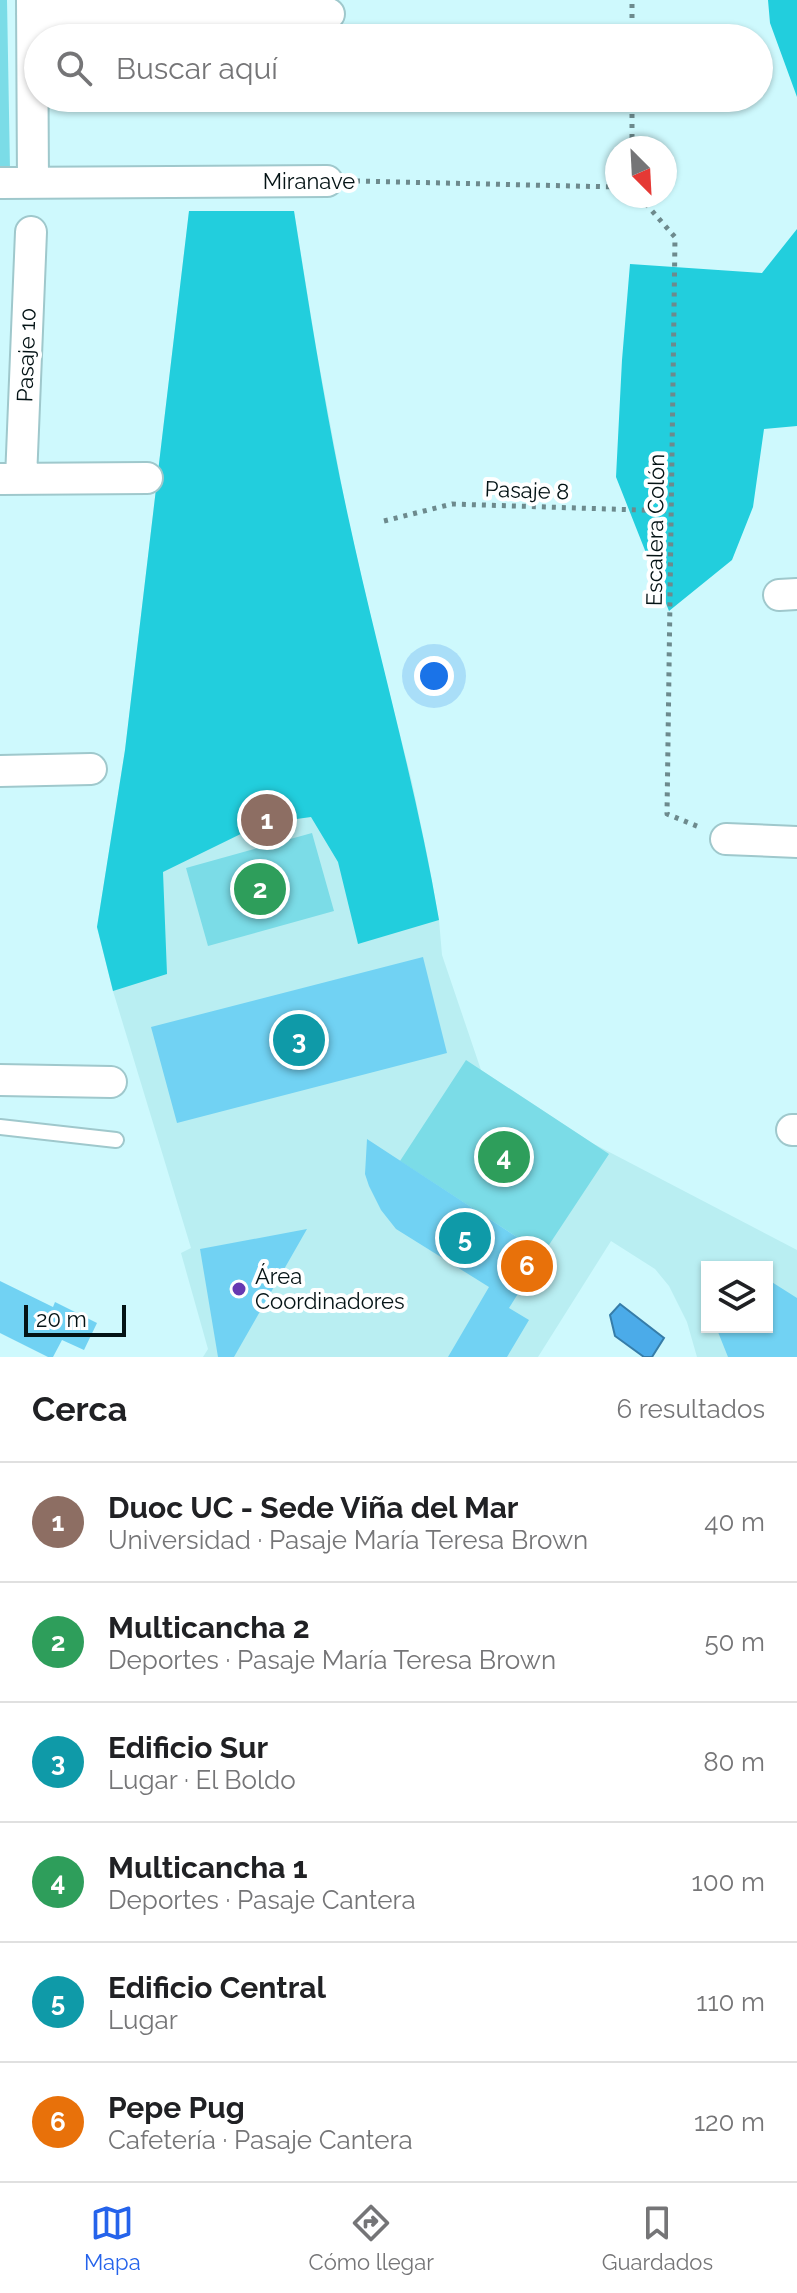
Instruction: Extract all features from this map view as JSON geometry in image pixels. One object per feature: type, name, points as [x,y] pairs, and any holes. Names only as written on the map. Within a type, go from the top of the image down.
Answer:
[{"type":"street","points":[[32,7],[329,14]]},
{"type":"street","points":[[33,112],[33,183]]},
{"type":"street","name":"Miranave","points":[[0,183],[327,181]]},
{"type":"street","name":"Pasaje 10","points":[[10,479],[31,232]]},
{"type":"street","points":[[10,479],[147,478]]},
{"type":"street","points":[[0,771],[91,769]]},
{"type":"street","points":[[726,839],[797,842]]},
{"type":"street","points":[[0,1080],[111,1082]]},
{"type":"lane","points":[[0,1127],[116,1140]]},
{"type":"path","points":[[632,0],[632,24]]},
{"type":"path","points":[[632,112],[632,136]]},
{"type":"path","name":"Miranave","points":[[327,181],[605,187]]},
{"type":"path","name":"Escalera Colón","points":[[650,208],[675,237],[667,814],[726,839]]},
{"type":"path","name":"Pasaje 8","points":[[384,521],[452,504],[671,511]]},
{"type":"shaded area","points":[[0,0],[7,0],[10,170],[0,170]]},
{"type":"shaded area","points":[[768,0],[797,0],[797,97],[773,24],[770,23]]},
{"type":"shaded area","points":[[189,211],[294,211],[347,514],[412,782],[439,920],[442,955],[481,1070],[592,1143],[797,1250],[797,1357],[697,1357],[687,1322],[669,1286],[655,1269],[611,1241],[538,1357],[203,1357],[208,1349],[181,1253],[191,1248],[113,991],[97,927],[125,750]]},
{"type":"shaded area","points":[[189,211],[294,211],[340,478],[419,818],[439,920],[358,944],[338,862],[311,817],[261,824],[163,872],[167,974],[113,991],[97,927],[125,750]]},
{"type":"shaded area","points":[[797,229],[797,426],[764,429],[753,507],[732,560],[669,611],[616,477],[630,264],[762,273]]},
{"type":"shaded area","points":[[312,833],[334,911],[208,946],[186,868]]},
{"type":"shaded area","points":[[466,1060],[609,1154],[543,1254],[400,1161]]},
{"type":"shaded area","points":[[620,1304],[664,1338],[652,1357],[644,1357],[615,1336],[610,1315]]},
{"type":"building","points":[[423,957],[447,1053],[177,1123],[151,1027]]},
{"type":"building","points":[[367,1139],[543,1254],[509,1308],[529,1320],[507,1357],[448,1357],[489,1287],[396,1229],[381,1210],[365,1174]]},
{"type":"building","name":"Área Coordinadores","points":[[307,1229],[234,1357],[218,1357],[200,1249]]},
{"type":"building","points":[[0,1281],[53,1307],[55,1302],[97,1323],[84,1350],[62,1340],[53,1357],[48,1357],[0,1333]]},
{"type":"building","points":[[773,1283],[797,1298],[797,1357],[728,1357],[718,1333],[773,1333]]},
{"type":"place","name":"Duoc UC - Sede Viña del Mar","points":[[267,820]]},
{"type":"place","name":"Multicancha 2","points":[[260,889]]},
{"type":"place","name":"Edificio Sur","points":[[299,1040]]},
{"type":"place","name":"Multicancha 1","points":[[504,1157]]},
{"type":"place","name":"Edificio Central","points":[[465,1238]]},
{"type":"place","name":"Pepe Pug","points":[[527,1266]]},
{"type":"place","name":"Área Coordinadores","points":[[239,1289]]}]
